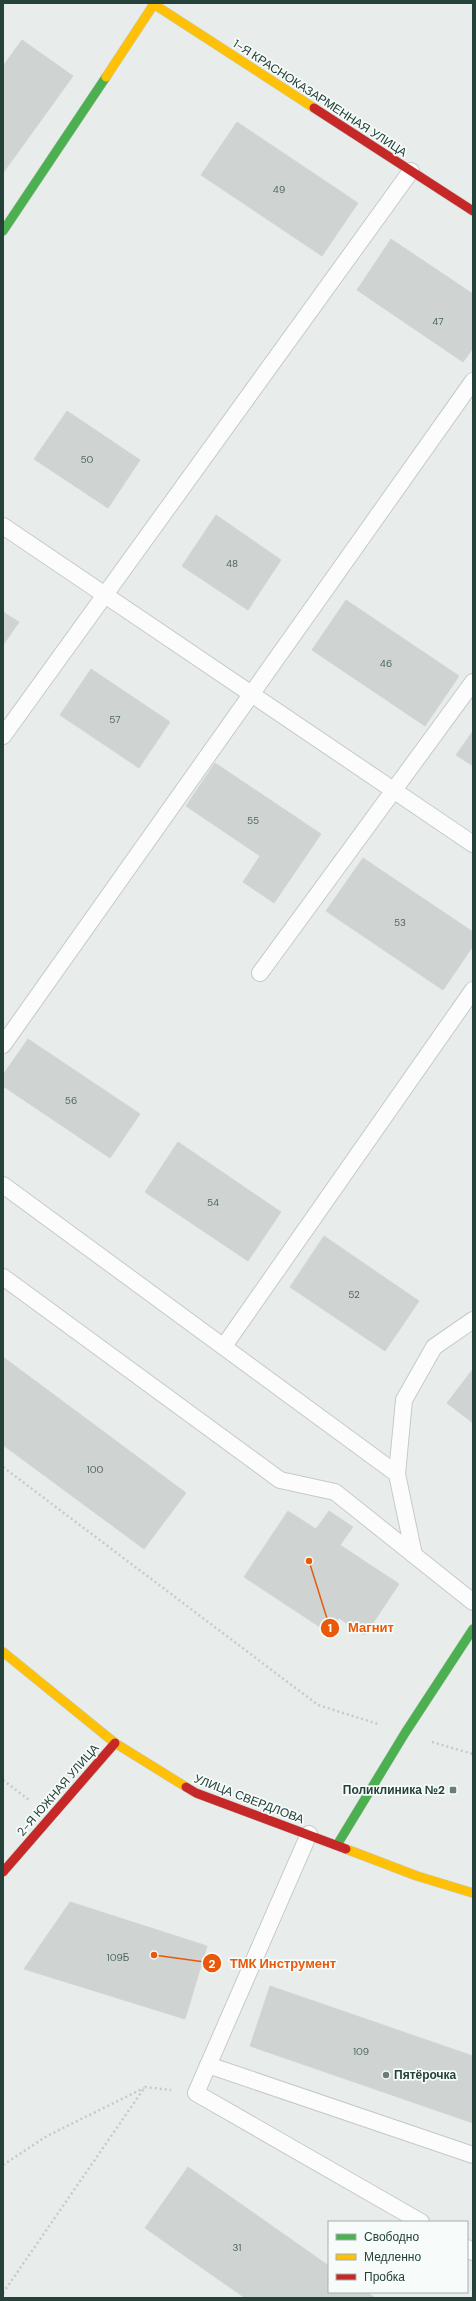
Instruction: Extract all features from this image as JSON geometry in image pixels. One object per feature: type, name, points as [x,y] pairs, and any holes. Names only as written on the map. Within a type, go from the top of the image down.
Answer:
[{"type":"street","name":"1-Я КРАСНОКАЗАРМЕННАЯ УЛИЦА","points":[[153,4],[473,211]]},
{"type":"street","points":[[3,231],[153,4]]},
{"type":"street","points":[[337,1845],[406,1733],[473,1629]]},
{"type":"street","name":"УЛИЦА СВЕРДЛОВА","points":[[3,1652],[115,1743],[196,1794],[309,1834],[417,1876],[473,1893]]},
{"type":"street","name":"2-Я ЮЖНАЯ УЛИЦА","points":[[3,1872],[50,1816],[115,1743]]},
{"type":"lane","points":[[3,736],[411,171]]},
{"type":"lane","points":[[3,1045],[473,381]]},
{"type":"lane","points":[[3,526],[473,844]]},
{"type":"lane","points":[[260,973],[395,791],[473,682]]},
{"type":"lane","points":[[224,1346],[473,990]]},
{"type":"lane","points":[[3,1185],[397,1474]]},
{"type":"lane","points":[[3,1276],[280,1480],[335,1492],[473,1602]]},
{"type":"lane","points":[[414,1555],[397,1474],[404,1400],[434,1347],[473,1320]]},
{"type":"lane","points":[[309,1834],[196,2093],[419,2221]]},
{"type":"lane","points":[[208,2065],[473,2155]]},
{"type":"path","points":[[3,1467],[318,1705],[473,1754]]},
{"type":"path","points":[[3,1780],[50,1816]]},
{"type":"path","points":[[3,2165],[47,2136],[145,2087],[196,2093]]},
{"type":"path","points":[[3,2293],[145,2087]]},
{"type":"building","points":[[22,40],[73,76],[3,173],[3,66]]},
{"type":"building","points":[[237,122],[358,203],[322,256],[201,175]]},
{"type":"building","points":[[391,239],[473,294],[473,348],[463,362],[357,290]]},
{"type":"building","points":[[67,411],[140,460],[108,508],[34,459]]},
{"type":"building","points":[[216,515],[281,560],[248,610],[182,566]]},
{"type":"building","points":[[346,600],[459,676],[425,726],[312,650]]},
{"type":"building","points":[[3,612],[19,622],[3,645]]},
{"type":"building","points":[[91,669],[170,722],[139,768],[60,715]]},
{"type":"building","points":[[473,731],[473,766],[456,755]]},
{"type":"building","points":[[215,763],[321,834],[274,903],[243,882],[260,856],[186,806]]},
{"type":"building","points":[[363,858],[473,932],[473,946],[443,990],[326,911]]},
{"type":"building","points":[[28,1039],[140,1114],[110,1158],[3,1086],[3,1075]]},
{"type":"building","points":[[178,1142],[281,1212],[248,1261],[145,1192]]},
{"type":"building","points":[[324,1236],[419,1301],[385,1351],[290,1287]]},
{"type":"building","points":[[3,1357],[186,1493],[144,1549],[3,1445]]},
{"type":"building","points":[[473,1369],[473,1423],[447,1403]]},
{"type":"building","points":[[288,1511],[316,1529],[329,1511],[353,1527],[340,1545],[399,1584],[365,1635],[339,1618],[329,1633],[244,1577]]},
{"type":"building","points":[[70,1902],[207,1946],[185,2019],[24,1969]]},
{"type":"building","points":[[270,1986],[473,2056],[473,2123],[250,2046]]},
{"type":"building","points":[[188,2167],[328,2265],[328,2293],[368,2293],[375,2298],[245,2298],[145,2228]]},
{"type":"traffic: fast","points":[[3,231],[106,77]]},
{"type":"traffic: fast","points":[[337,1845],[405,1733],[473,1629]]},
{"type":"traffic: slow","points":[[152,3],[314,108]]},
{"type":"traffic: slow","points":[[106,77],[154,4]]},
{"type":"traffic: slow","points":[[3,1652],[115,1743],[186,1787]]},
{"type":"traffic: slow","points":[[346,1849],[417,1876],[473,1893]]},
{"type":"traffic: jam","points":[[314,108],[473,211]]},
{"type":"traffic: jam","points":[[3,1872],[115,1743]]},
{"type":"traffic: jam","points":[[186,1787],[196,1793],[346,1849]]},
{"type":"place","name":"Магнит","points":[[309,1561]]},
{"type":"place","name":"Поликлиника №2","points":[[453,1790]]},
{"type":"place","name":"ТМК Инструмент","points":[[154,1955]]},
{"type":"place","name":"Пятёрочка","points":[[386,2075]]}]
